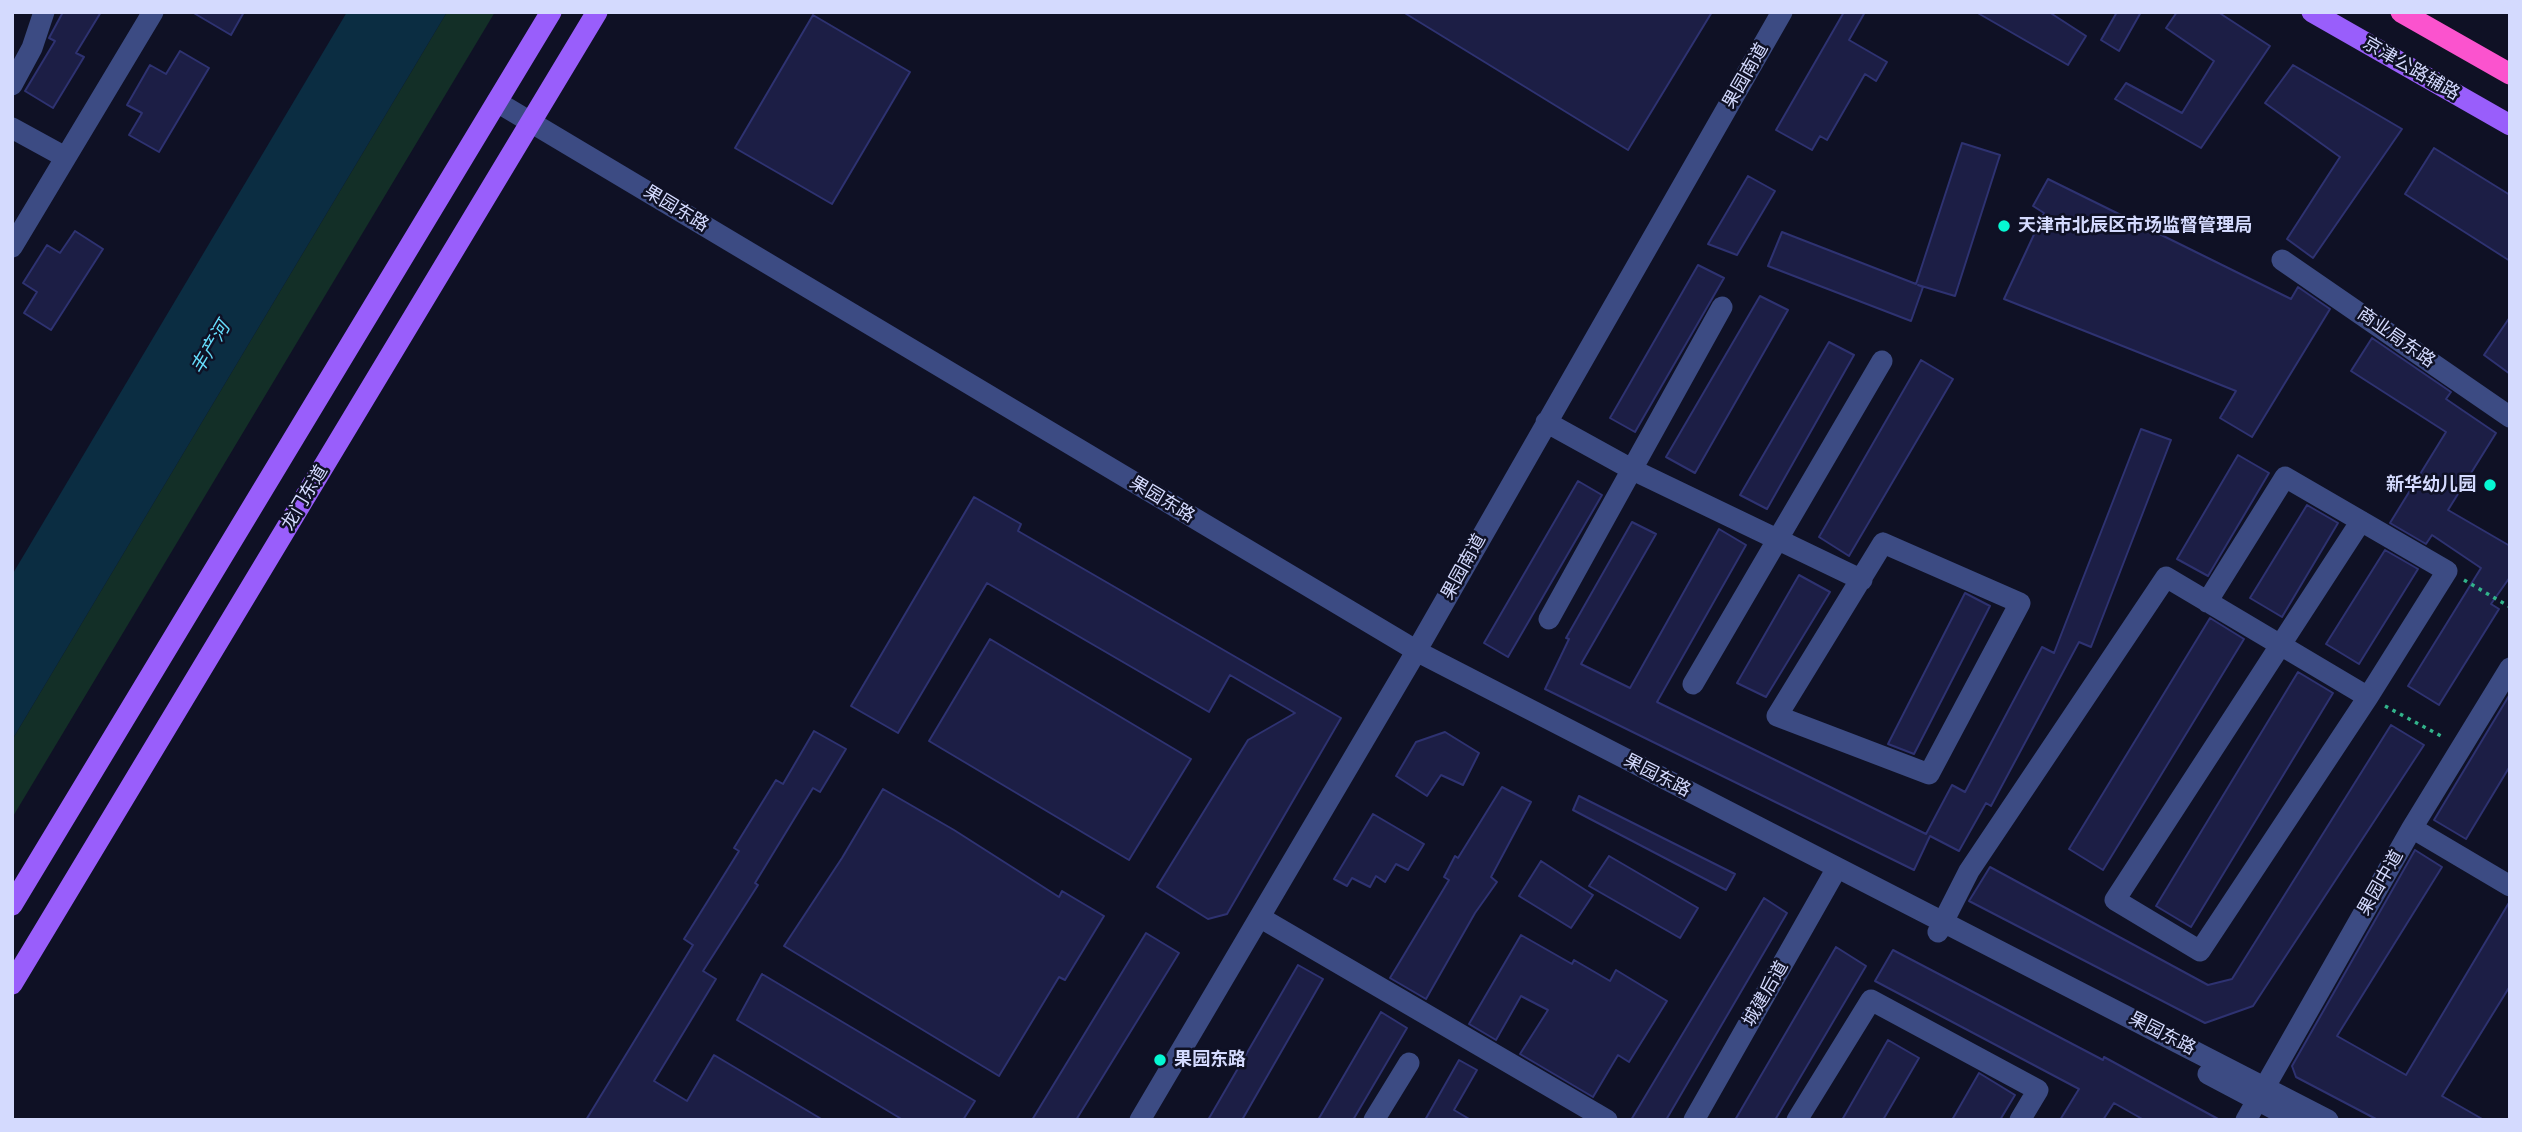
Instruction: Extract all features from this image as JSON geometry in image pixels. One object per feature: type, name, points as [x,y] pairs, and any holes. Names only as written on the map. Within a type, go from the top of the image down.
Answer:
[{"type":"highway","points":[[2401,12],[2510,74]]},
{"type":"main road","points":[[12,905],[551,12]]},
{"type":"main road","name":"龙门东道","points":[[12,984],[597,12]]},
{"type":"main road","name":"京津公路辅路","points":[[2312,12],[2510,125]]},
{"type":"street","points":[[12,85],[32,48],[44,12]]},
{"type":"street","points":[[12,247],[153,12]]},
{"type":"street","name":"果园南道","points":[[1152,1120],[1782,12]]},
{"type":"street","name":"果园南道","points":[[1550,424],[1794,12]]},
{"type":"street","name":"果园东路","points":[[494,107],[1416,658],[2261,1093],[2328,1120]]},
{"type":"street","points":[[12,128],[65,157]]},
{"type":"street","name":"商业局东路","points":[[2283,260],[2510,417]]},
{"type":"street","points":[[1549,619],[1722,307]]},
{"type":"street","points":[[1693,684],[1882,360]]},
{"type":"street","points":[[1550,424],[1633,470],[1862,580]]},
{"type":"street","points":[[2207,602],[2286,477],[2447,571],[2368,697],[2200,951],[2115,900],[2361,521]]},
{"type":"street","points":[[1883,543],[2020,603],[1929,774],[1777,716],[1862,580],[1883,543]]},
{"type":"street","points":[[1940,928],[1969,871],[2166,577],[2368,697]]},
{"type":"street","name":"果园中道","points":[[2246,1120],[2412,828],[2510,668]]},
{"type":"street","points":[[2412,828],[2509,885]]},
{"type":"street","name":"城建后道","points":[[1694,1120],[1834,874]]},
{"type":"street","points":[[1264,920],[1607,1120]]},
{"type":"street","name":"果园南道","points":[[1140,1120],[1264,920]]},
{"type":"street","points":[[1797,1120],[1871,1000],[2038,1090],[2020,1120]]},
{"type":"street","points":[[1374,1120],[1409,1063]]},
{"type":"street","name":"果园东路","points":[[2261,1093],[2295,1120]]},
{"type":"path","points":[[2447,571],[2510,607]]},
{"type":"path","points":[[2368,697],[2461,747]]},
{"type":"green space","points":[[447,12],[495,12],[12,818],[12,740]]},
{"type":"water","name":"丰产河","points":[[347,12],[447,12],[12,740],[12,575]]},
{"type":"building","points":[[63,12],[101,12],[76,53],[84,57],[53,108],[25,91],[55,41],[49,38]]},
{"type":"building","points":[[192,12],[244,12],[231,35]]},
{"type":"building","points":[[1403,12],[1712,12],[1628,150]]},
{"type":"building","points":[[1844,12],[1865,12],[1849,40],[1887,62],[1876,81],[1865,74],[1827,140],[1820,136],[1812,150],[1776,130]]},
{"type":"building","points":[[1976,12],[2049,12],[2086,36],[2068,65]]},
{"type":"building","points":[[2117,12],[2141,12],[2119,51],[2101,40]]},
{"type":"building","points":[[2177,12],[2218,12],[2270,46],[2201,148],[2115,99],[2126,83],[2182,113],[2214,61],[2166,28]]},
{"type":"building","points":[[813,15],[910,72],[832,204],[735,148]]},
{"type":"building","points":[[180,51],[209,68],[159,152],[129,135],[142,113],[127,105],[150,65],[166,74]]},
{"type":"building","points":[[2293,65],[2402,129],[2313,258],[2287,239],[2340,157],[2265,103]]},
{"type":"building","points":[[1962,143],[2000,155],[1955,296],[1918,285],[1923,287],[1911,321],[1768,266],[1782,232],[1916,284]]},
{"type":"building","points":[[2434,148],[2510,195],[2510,261],[2405,194]]},
{"type":"building","points":[[1748,176],[1775,191],[1737,255],[1708,244]]},
{"type":"building","points":[[2048,179],[2291,299],[2298,287],[2330,309],[2252,437],[2220,418],[2236,391],[2004,299],[2044,213],[2033,206]]},
{"type":"building","points":[[75,231],[103,249],[51,330],[24,313],[37,292],[23,283],[47,245],[60,253]]},
{"type":"building","points":[[1698,265],[1724,278],[1635,432],[1610,418]]},
{"type":"building","points":[[1760,296],[1788,310],[1695,473],[1666,457]]},
{"type":"building","points":[[2510,317],[2510,374],[2484,355]]},
{"type":"building","points":[[2372,338],[2451,392],[2446,399],[2496,433],[2448,510],[2510,546],[2510,577],[2491,604],[2499,609],[2439,705],[2408,686],[2481,568],[2432,535],[2426,544],[2390,523],[2446,432],[2351,371]]},
{"type":"building","points":[[1829,342],[1854,355],[1767,509],[1740,495]]},
{"type":"building","points":[[1921,360],[1953,379],[1849,556],[1819,537]]},
{"type":"building","points":[[2141,429],[2171,440],[2091,647],[2079,642],[1991,806],[1986,803],[1959,851],[1930,836],[1914,870],[1545,689],[1569,639],[1566,638],[1632,522],[1656,534],[1581,664],[1630,688],[1719,529],[1746,545],[1657,702],[1926,834],[1952,785],[1965,792],[2042,647],[2054,653]]},
{"type":"building","points":[[2238,455],[2269,473],[2208,576],[2177,559]]},
{"type":"building","points":[[1578,481],[1602,495],[1508,657],[1484,643]]},
{"type":"building","points":[[974,497],[1021,524],[1018,531],[1341,718],[1227,914],[1208,919],[1157,887],[1248,740],[1295,713],[1230,675],[1209,712],[987,583],[898,733],[851,706]]},
{"type":"building","points":[[2307,505],[2338,523],[2282,617],[2250,598]]},
{"type":"building","points":[[2385,550],[2418,569],[2359,664],[2326,644]]},
{"type":"building","points":[[1799,575],[1830,592],[1766,697],[1737,683]]},
{"type":"building","points":[[1965,593],[1990,606],[1914,754],[1888,744]]},
{"type":"building","points":[[2210,618],[2244,639],[2103,870],[2069,849]]},
{"type":"building","points":[[990,639],[1191,759],[1129,860],[929,741]]},
{"type":"building","points":[[2298,672],[2333,693],[2191,927],[2156,906]]},
{"type":"building","points":[[2510,694],[2510,766],[2466,839],[2434,820]]},
{"type":"building","points":[[2391,725],[2424,745],[2253,1006],[2205,1023],[1969,901],[1990,867],[2208,985],[2232,979]]},
{"type":"building","points":[[814,731],[846,749],[820,792],[813,788],[755,883],[758,885],[703,971],[716,979],[654,1081],[687,1101],[714,1055],[823,1120],[586,1120],[693,945],[684,939],[739,851],[734,848],[776,780],[783,784]]},
{"type":"building","points":[[1445,732],[1479,753],[1463,785],[1441,775],[1427,796],[1396,776],[1416,742]]},
{"type":"building","points":[[1502,787],[1531,802],[1491,877],[1497,882],[1475,913],[1426,999],[1390,978],[1449,880],[1444,877],[1455,856],[1458,858]]},
{"type":"building","points":[[883,789],[954,830],[1059,897],[1062,891],[1104,916],[1065,980],[1059,977],[999,1076],[784,946],[842,858]]},
{"type":"building","points":[[1579,796],[1735,874],[1726,890],[1573,810]]},
{"type":"building","points":[[1373,814],[1424,844],[1408,870],[1396,864],[1385,882],[1376,876],[1370,887],[1352,878],[1347,886],[1334,879]]},
{"type":"building","points":[[2415,850],[2442,867],[2337,1036],[2406,1075],[2510,901],[2510,986],[2442,1096],[2484,1120],[2378,1120],[2296,1077],[2292,1066]]},
{"type":"building","points":[[1609,856],[1698,908],[1680,938],[1589,886]]},
{"type":"building","points":[[1541,861],[1593,895],[1571,928],[1519,896]]},
{"type":"building","points":[[1764,898],[1787,913],[1666,1120],[1631,1120]]},
{"type":"building","points":[[1146,933],[1179,953],[1076,1120],[1032,1120]]},
{"type":"building","points":[[1521,935],[1572,964],[1574,960],[1610,981],[1616,970],[1667,1001],[1629,1062],[1618,1055],[1593,1097],[1520,1054],[1548,1010],[1521,996],[1496,1040],[1469,1024]]},
{"type":"building","points":[[1836,947],[1866,966],[1775,1120],[1735,1120]]},
{"type":"building","points":[[1893,950],[2103,1060],[2104,1057],[2220,1120],[2144,1120],[2114,1103],[2103,1120],[2060,1120],[2079,1089],[1875,981]]},
{"type":"building","points":[[1298,965],[1323,979],[1242,1120],[1208,1120]]},
{"type":"building","points":[[762,974],[975,1101],[963,1120],[903,1120],[737,1020]]},
{"type":"building","points":[[1381,1012],[1407,1028],[1353,1120],[1318,1120]]},
{"type":"building","points":[[1888,1040],[1919,1058],[1883,1120],[1842,1120]]},
{"type":"building","points":[[1459,1060],[1477,1070],[1454,1110],[1471,1120],[1425,1120]]},
{"type":"building","points":[[1979,1073],[2015,1095],[2000,1120],[1952,1120]]},
{"type":"place","name":"天津市北辰区市场监督管理局","points":[[2004,226]]},
{"type":"place","name":"新华幼儿园","points":[[2490,485]]},
{"type":"place","name":"果园东路","points":[[1160,1060]]}]
